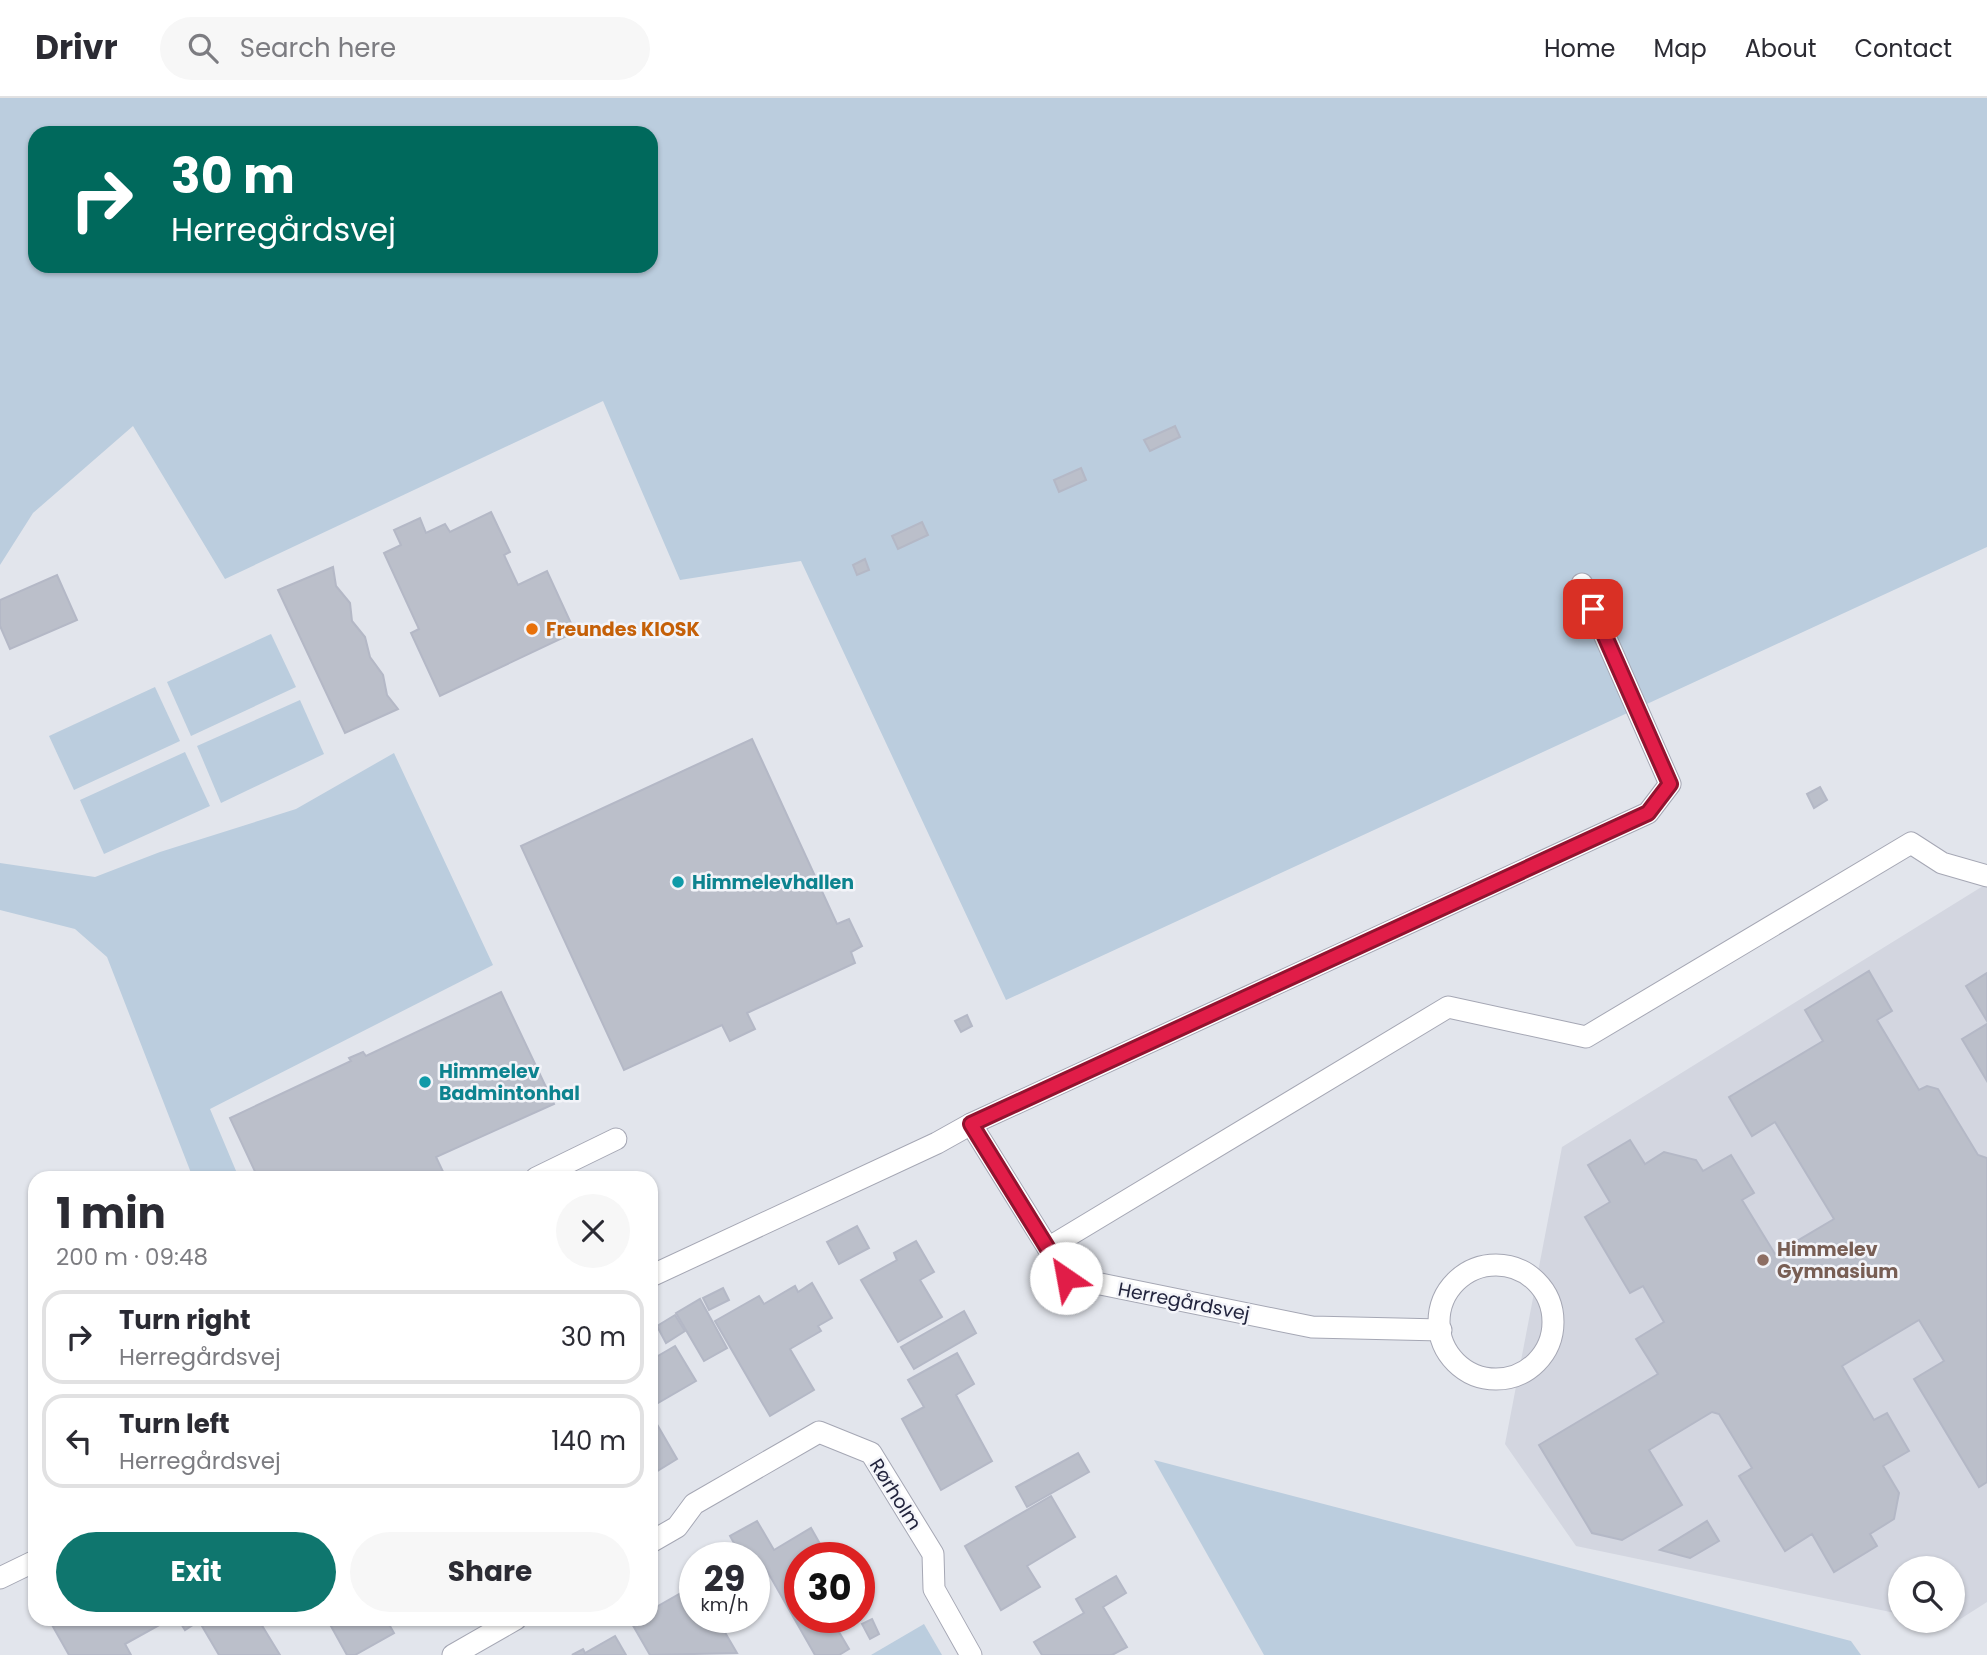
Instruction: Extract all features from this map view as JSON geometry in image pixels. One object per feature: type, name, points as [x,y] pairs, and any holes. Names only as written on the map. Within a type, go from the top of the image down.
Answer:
[{"type":"street","points":[[658,1273],[971,1124],[1648,813],[1670,784],[1582,584]]},
{"type":"street","points":[[1048,1248],[1448,1007],[1586,1037],[1911,843],[1942,863],[1987,876]]},
{"type":"street","name":"Herregårdsvej","points":[[971,1124],[1066,1278],[1312,1327],[1441,1330]]},
{"type":"street","points":[[550,1171],[616,1139]]},
{"type":"street","points":[[1502,1264],[1520,1269],[1541,1287],[1553,1313],[1553,1331],[1546,1349],[1535,1364],[1519,1374],[1501,1379],[1482,1377],[1465,1369],[1451,1356],[1441,1330],[1442,1303],[1451,1286],[1465,1274],[1483,1266],[1502,1264]]},
{"type":"street","name":"Rørholm","points":[[658,1538],[677,1527],[694,1504],[819,1432],[871,1453],[933,1554],[934,1589],[971,1655]]},
{"type":"street","points":[[0,1578],[28,1564]]},
{"type":"street","points":[[453,1655],[504,1626]]},
{"type":"shaded area","points":[[0,98],[1987,98],[1987,547],[1006,1000],[801,561],[680,580],[603,401],[225,579],[133,426],[33,513],[0,565]]},
{"type":"shaded area","points":[[271,634],[296,687],[191,736],[167,682]]},
{"type":"shaded area","points":[[155,687],[180,741],[74,790],[49,736]]},
{"type":"shaded area","points":[[300,700],[324,754],[221,803],[197,746]]},
{"type":"shaded area","points":[[185,752],[210,806],[104,854],[80,800]]},
{"type":"shaded area","points":[[394,753],[493,965],[210,1109],[236,1171],[190,1171],[107,957],[75,929],[0,910],[0,863],[95,877],[160,852],[296,809]]},
{"type":"shaded area","name":"Himmelev Gymnasium","points":[[1983,886],[1987,887],[1987,1602],[1965,1616],[1965,1556],[1888,1556],[1888,1611],[1576,1546],[1505,1444],[1562,1147]]},
{"type":"shaded area","points":[[1154,1460],[1851,1641],[1861,1655],[1264,1655]]},
{"type":"shaded area","points":[[924,1624],[942,1655],[871,1655]]},
{"type":"building","points":[[1175,426],[1180,437],[1150,451],[1144,440]]},
{"type":"building","points":[[1081,468],[1086,480],[1059,492],[1054,480]]},
{"type":"building","points":[[491,512],[510,552],[504,555],[518,585],[547,571],[575,632],[440,696],[411,633],[419,629],[384,553],[401,545],[394,530],[420,518],[426,533],[445,524],[450,532]]},
{"type":"building","points":[[922,522],[928,535],[898,549],[892,536]]},
{"type":"building","points":[[865,559],[869,570],[857,575],[853,565]]},
{"type":"building","points":[[333,567],[336,586],[350,603],[352,621],[365,637],[370,657],[383,675],[387,695],[398,709],[345,733],[278,590]]},
{"type":"building","points":[[57,575],[77,620],[10,649],[0,626],[0,600]]},
{"type":"building","name":"Himmelevhallen","points":[[752,739],[837,924],[849,919],[862,946],[851,952],[855,963],[747,1013],[755,1029],[730,1041],[722,1025],[624,1070],[521,846]]},
{"type":"building","points":[[1820,787],[1827,800],[1814,808],[1807,794]]},
{"type":"building","points":[[1869,971],[1892,1011],[1877,1020],[1919,1090],[1927,1086],[1938,1089],[1978,1155],[1987,1158],[1987,1482],[1979,1487],[1914,1379],[1944,1361],[1919,1320],[1842,1366],[1874,1420],[1887,1413],[1909,1451],[1883,1466],[1899,1493],[1894,1519],[1870,1534],[1877,1546],[1834,1572],[1812,1534],[1785,1551],[1739,1476],[1752,1468],[1719,1414],[1712,1412],[1649,1450],[1682,1505],[1622,1540],[1592,1533],[1539,1445],[1658,1374],[1636,1339],[1664,1322],[1643,1286],[1630,1293],[1585,1217],[1610,1202],[1588,1165],[1630,1140],[1645,1164],[1664,1152],[1696,1160],[1703,1171],[1731,1155],[1754,1193],[1742,1200],[1775,1254],[1834,1219],[1775,1122],[1752,1136],[1729,1097],[1823,1041],[1805,1010]]},
{"type":"building","points":[[1987,973],[1987,1021],[1966,986]]},
{"type":"building","name":"Himmelev Badmintonhal","points":[[501,992],[554,1104],[436,1157],[443,1171],[255,1171],[230,1118],[351,1061],[349,1058],[363,1052],[366,1056]]},
{"type":"building","points":[[967,1015],[972,1026],[961,1032],[955,1021]]},
{"type":"building","points":[[1987,1024],[1987,1081],[1962,1039]]},
{"type":"building","points":[[857,1226],[869,1248],[839,1264],[827,1242]]},
{"type":"building","points":[[916,1241],[934,1272],[920,1280],[942,1317],[898,1342],[861,1280],[897,1260],[894,1253]]},
{"type":"building","points":[[812,1283],[832,1318],[818,1326],[821,1331],[790,1349],[814,1390],[770,1416],[715,1321],[759,1296],[764,1304],[795,1286],[798,1292]]},
{"type":"building","points":[[723,1288],[729,1300],[709,1310],[703,1298]]},
{"type":"building","points":[[700,1299],[727,1348],[704,1361],[676,1313]]},
{"type":"building","points":[[964,1311],[976,1333],[914,1369],[901,1347]]},
{"type":"building","points":[[675,1315],[685,1331],[666,1343],[658,1325]]},
{"type":"building","points":[[675,1346],[696,1381],[658,1403],[658,1356]]},
{"type":"building","points":[[957,1353],[974,1384],[956,1395],[992,1461],[941,1490],[902,1419],[924,1407],[908,1380]]},
{"type":"building","points":[[658,1426],[677,1459],[658,1471]]},
{"type":"building","points":[[1078,1453],[1089,1472],[1027,1507],[1016,1487]]},
{"type":"building","points":[[1051,1496],[1075,1537],[1027,1566],[1040,1587],[1001,1610],[965,1546]]},
{"type":"building","points":[[757,1521],[769,1542],[733,1542],[730,1536]]},
{"type":"building","points":[[1707,1521],[1719,1541],[1690,1558],[1660,1550]]},
{"type":"building","points":[[811,1528],[819,1542],[787,1542]]},
{"type":"building","points":[[770,1543],[774,1550],[784,1544],[784,1601],[770,1576]]},
{"type":"building","points":[[1116,1576],[1126,1593],[1103,1607],[1127,1647],[1112,1655],[1042,1655],[1034,1642],[1084,1613],[1076,1599]]},
{"type":"building","points":[[679,1594],[679,1633],[725,1633],[737,1653],[650,1655],[633,1626],[658,1626],[658,1606]]},
{"type":"building","points":[[875,1625],[879,1634],[870,1639],[867,1633],[875,1633]]},
{"type":"building","points":[[53,1626],[158,1626],[125,1644],[131,1655],[69,1655]]},
{"type":"building","points":[[202,1626],[262,1626],[280,1655],[219,1655]]},
{"type":"building","points":[[331,1626],[390,1626],[394,1633],[355,1655],[347,1655]]},
{"type":"building","points":[[802,1633],[840,1633],[849,1649],[839,1655],[815,1655]]},
{"type":"building","points":[[615,1636],[626,1655],[572,1655],[583,1649],[585,1653]]},
{"type":"place","name":"Freundes KIOSK","points":[[532,629]]},
{"type":"place","name":"Himmelevhallen","points":[[678,882]]},
{"type":"place","name":"Himmelev Badmintonhal","points":[[425,1082]]},
{"type":"place","name":"Himmelev Gymnasium","points":[[1763,1260]]},
{"type":"route","points":[[1066,1278],[971,1124],[1648,813],[1670,784],[1593,609]]}]
